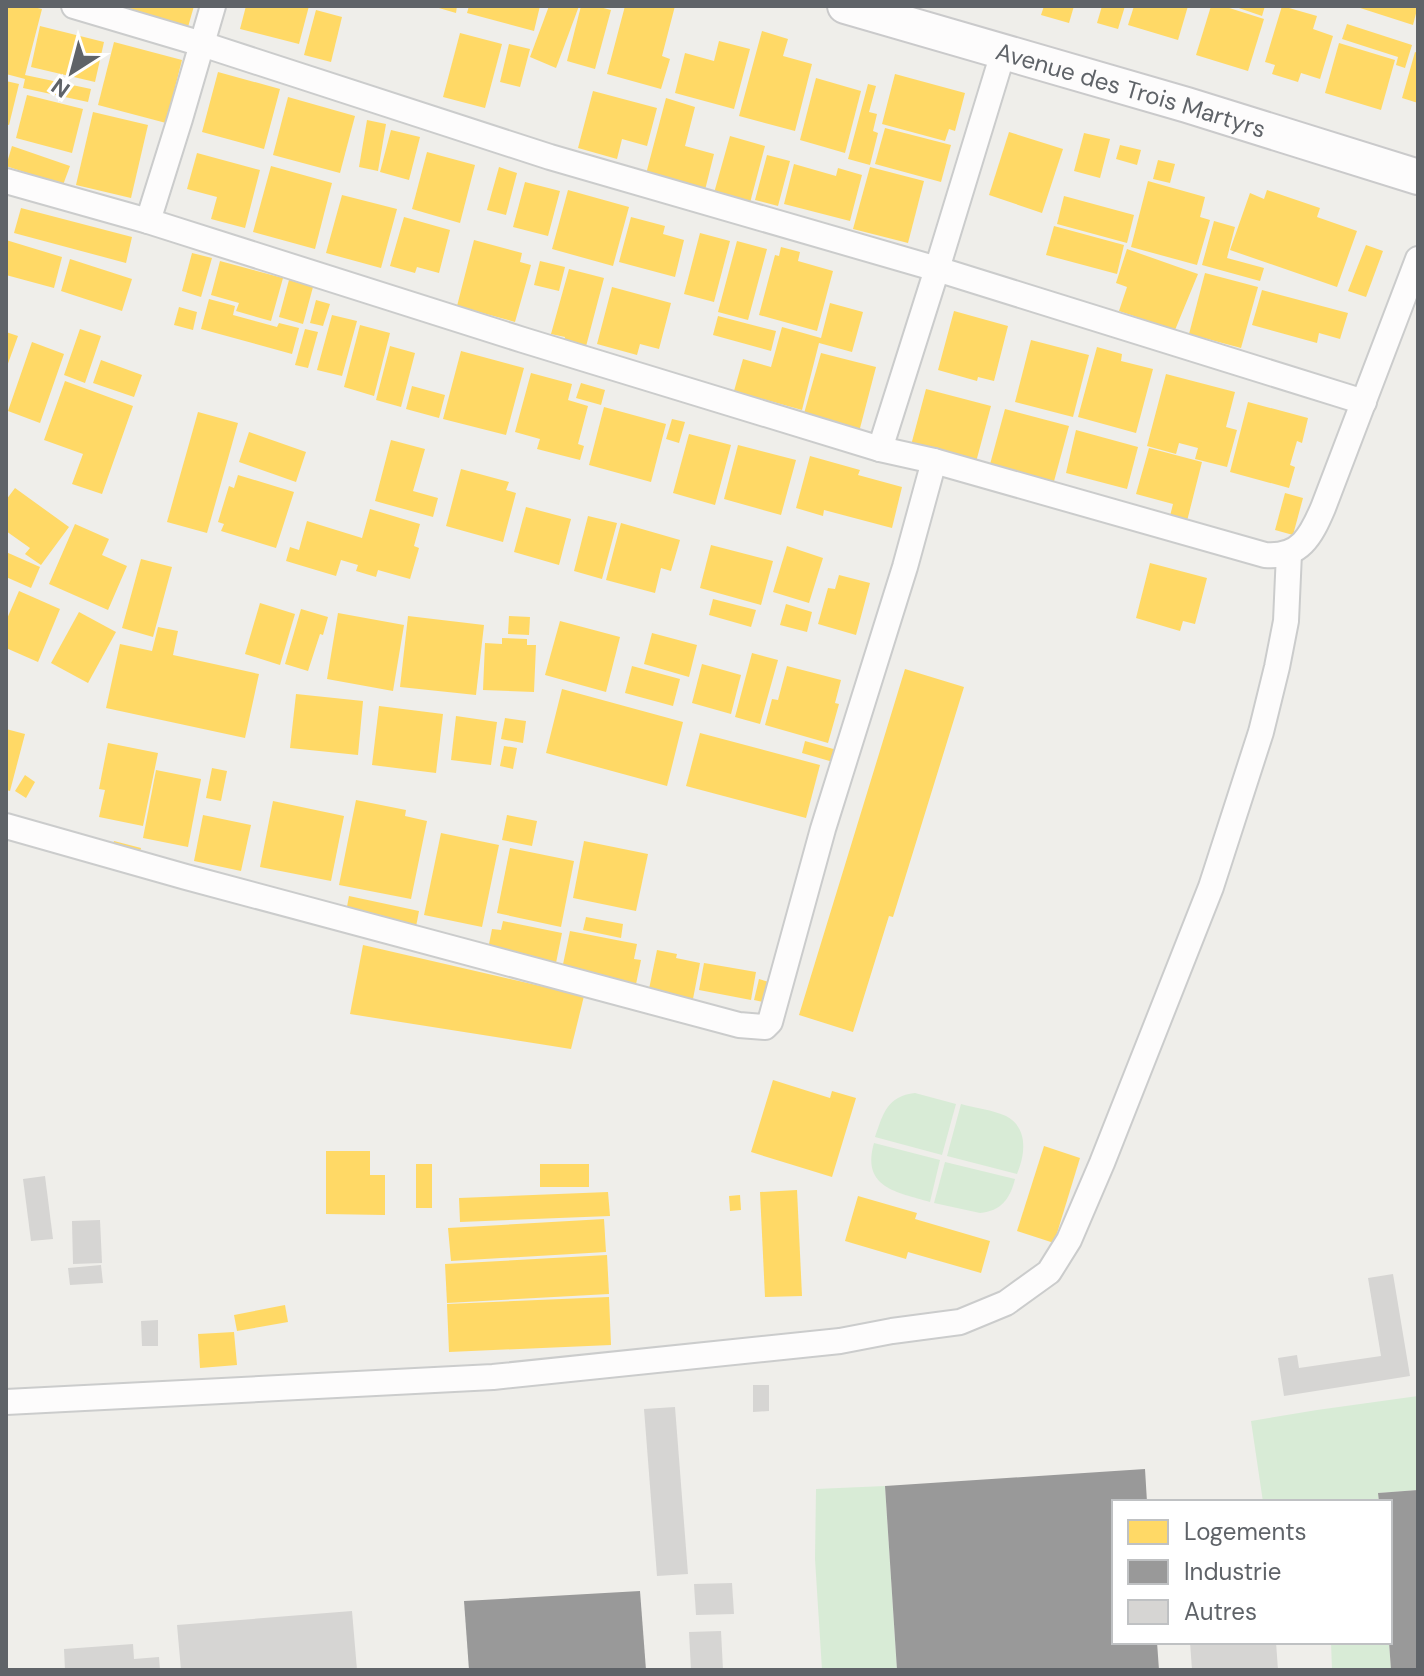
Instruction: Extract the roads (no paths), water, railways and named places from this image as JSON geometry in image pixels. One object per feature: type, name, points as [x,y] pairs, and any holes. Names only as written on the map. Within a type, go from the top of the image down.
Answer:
[{"type":"main road","name":"Avenue des Trois Martyrs","points":[[845,6],[1187,105],[1418,177]]},
{"type":"street","points":[[74,6],[202,44],[550,157],[937,269],[1364,402]]},
{"type":"street","points":[[148,221],[213,6]]},
{"type":"street","points":[[880,449],[1003,53]]},
{"type":"street","points":[[6,181],[148,221],[880,449],[934,461],[1265,555],[1278,556],[1289,553],[1310,537],[1418,259]]},
{"type":"street","points":[[6,826],[739,1025],[765,1027],[770,1022],[823,829],[905,567],[934,461]]},
{"type":"street","points":[[6,1402],[493,1377],[840,1341],[960,1322],[1006,1303],[1049,1272],[1069,1240],[1211,887],[1261,732],[1277,667],[1286,621],[1289,553]]}]
